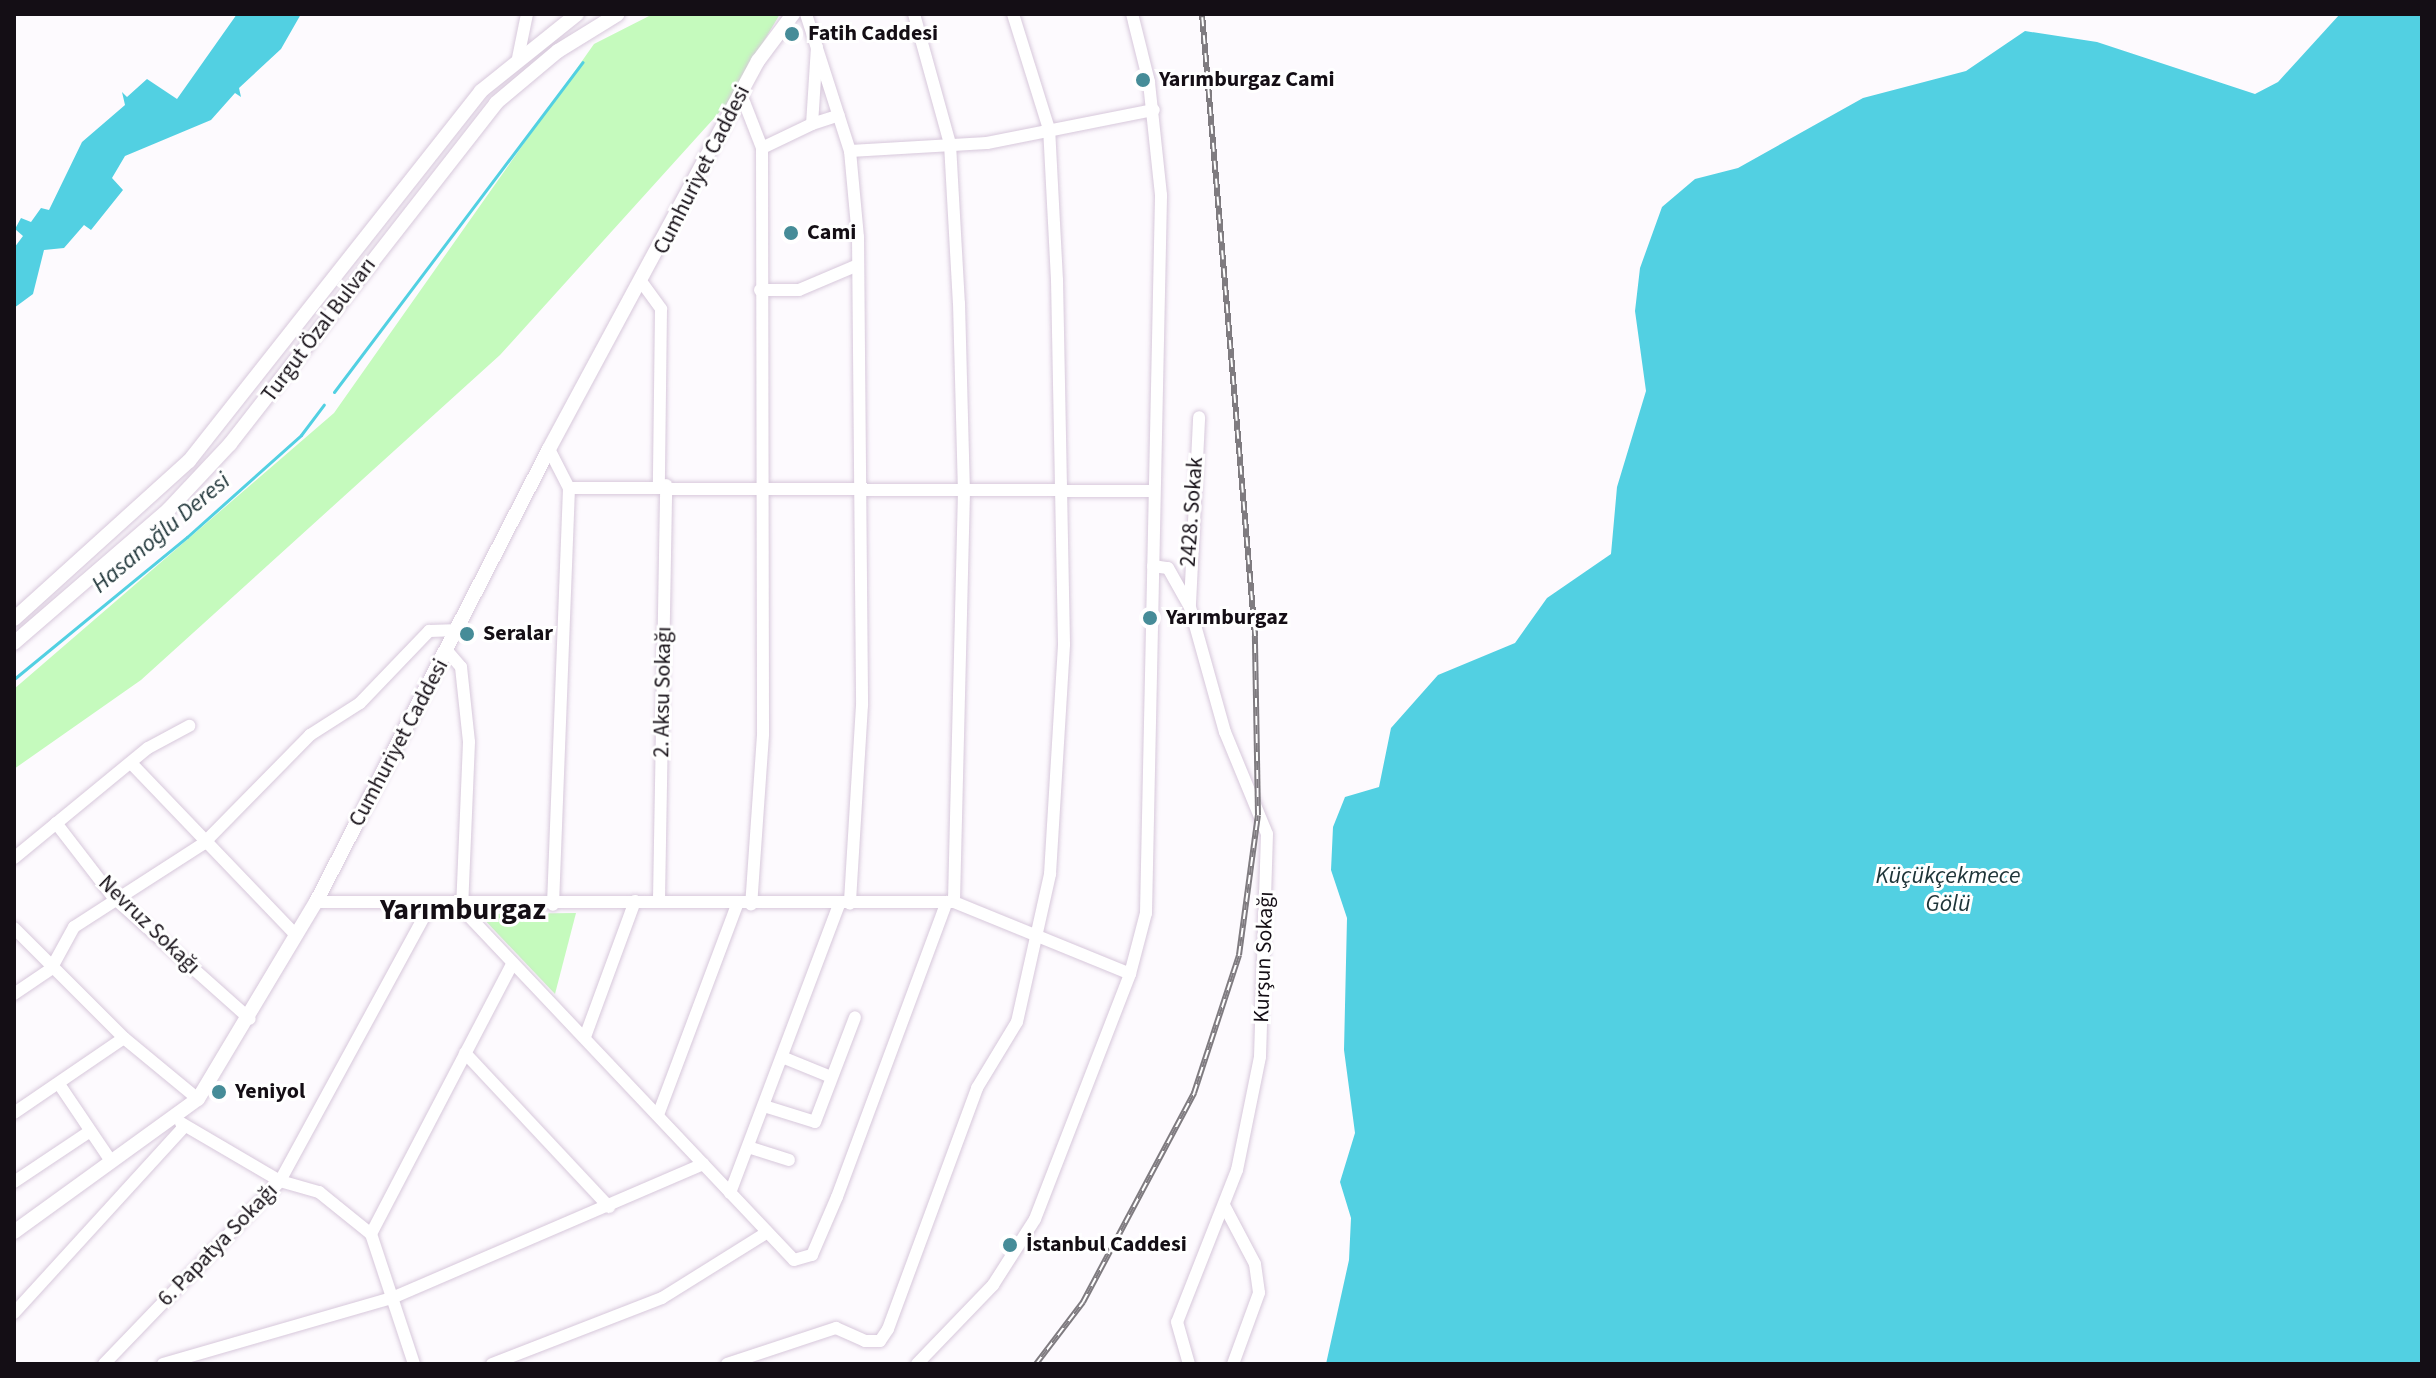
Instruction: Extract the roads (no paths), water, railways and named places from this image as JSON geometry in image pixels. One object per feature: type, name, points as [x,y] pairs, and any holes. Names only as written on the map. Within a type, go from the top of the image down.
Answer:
[{"type":"main road","name":"Turgut Özal Bulvarı","points":[[14,619],[141,509],[235,410],[450,128],[518,58],[577,14]]},
{"type":"main road","name":"Turgut Özal Bulvarı","points":[[14,643],[210,466],[496,103],[558,51],[618,14]]},
{"type":"main road","name":"Cumhuriyet Caddesi","points":[[14,1232],[111,1161],[180,1122],[250,1019],[316,902],[460,630],[549,449],[643,284],[741,94],[793,14]]},
{"type":"street","points":[[518,58],[527,14]]},
{"type":"street","points":[[730,1193],[844,905],[862,705],[857,488],[858,265],[850,151],[818,41],[806,14]]},
{"type":"street","points":[[448,652],[461,667],[469,742],[460,906],[766,1233],[794,1260],[812,1255],[950,902],[964,491],[950,144],[914,14]]},
{"type":"street","points":[[727,1364],[836,1328],[880,1341],[924,1243],[977,1088],[1017,1022],[1050,874],[1061,712],[1049,129],[1013,14]]},
{"type":"street","points":[[917,1364],[993,1285],[1035,1219],[1130,974],[1149,882],[1152,491],[1161,195],[1154,110],[1132,14]]},
{"type":"street","points":[[812,124],[818,41]]},
{"type":"street","points":[[658,1115],[744,905],[763,735],[760,488],[762,148],[741,94]]},
{"type":"street","points":[[850,151],[950,144],[1154,110]]},
{"type":"street","points":[[762,148],[839,115]]},
{"type":"street","points":[[760,290],[799,290],[858,265]]},
{"type":"street","name":"2. Aksu Sokağı","points":[[643,284],[661,309],[663,485],[659,899]]},
{"type":"street","name":"2428. Sokak","points":[[1190,607],[1186,561],[1199,417]]},
{"type":"street","points":[[549,449],[569,488],[553,905]]},
{"type":"street","points":[[569,488],[663,485],[1058,494],[1152,491]]},
{"type":"street","name":"Kurşun Sokağı","points":[[1153,566],[1168,568],[1190,607],[1225,732],[1267,834],[1260,1057],[1225,1207],[1177,1322],[1189,1364]]},
{"type":"street","points":[[14,994],[51,969],[74,927],[113,897],[203,844],[310,735],[360,703],[429,631],[460,630]]},
{"type":"street","points":[[14,858],[131,763],[189,726]]},
{"type":"street","points":[[131,763],[203,844],[296,935]]},
{"type":"street","name":"Nevruz Sokağı","points":[[56,823],[113,897],[250,1019]]},
{"type":"street","points":[[316,902],[460,906],[659,899],[744,905],[950,902],[1035,939],[1130,974]]},
{"type":"street","points":[[585,1037],[635,901]]},
{"type":"street","name":"6. Papatya Sokağı","points":[[104,1364],[280,1181],[431,904]]},
{"type":"street","points":[[14,928],[51,969],[124,1038],[198,1099]]},
{"type":"street","points":[[371,1234],[512,964]]},
{"type":"street","points":[[764,1106],[815,1122],[855,1017]]},
{"type":"street","points":[[14,1113],[124,1038]]},
{"type":"street","points":[[465,1053],[609,1207]]},
{"type":"street","points":[[782,1057],[831,1077]]},
{"type":"street","points":[[59,1084],[111,1161]]},
{"type":"street","points":[[14,1313],[180,1122],[280,1181],[319,1192],[371,1234],[414,1364]]},
{"type":"street","points":[[14,1182],[89,1132]]},
{"type":"street","points":[[748,1147],[789,1160]]},
{"type":"street","points":[[163,1364],[392,1298],[703,1164]]},
{"type":"street","points":[[1225,1207],[1255,1264],[1259,1293],[1233,1364]]},
{"type":"street","points":[[492,1364],[662,1298],[766,1233]]},
{"type":"water","points":[[237,14],[301,14],[281,49],[239,88],[241,97],[235,93],[211,120],[125,156],[112,178],[123,190],[91,230],[84,225],[64,248],[44,250],[33,294],[14,308],[14,248],[23,236],[15,229],[21,218],[31,222],[41,208],[49,210],[82,142],[125,105],[122,92],[127,97],[147,79],[177,99]]},
{"type":"water","name":"Küçükçekmece Gölü","points":[[2340,14],[2422,14],[2422,1364],[1326,1364],[1349,1260],[1351,1218],[1340,1182],[1355,1133],[1344,1050],[1347,918],[1331,870],[1333,827],[1345,797],[1379,787],[1391,728],[1438,675],[1515,643],[1547,598],[1611,554],[1617,487],[1646,391],[1635,311],[1640,268],[1662,207],[1695,179],[1738,168],[1863,98],[1966,71],[2025,31],[2097,42],[2255,94],[2278,82]]},
{"type":"waterway","name":"Hasanoğlu Deresi","points":[[334,392],[583,62]]},
{"type":"waterway","name":"Hasanoğlu Deresi","points":[[14,679],[187,537],[301,435],[324,405]]},
{"type":"railway","points":[[1036,1364],[1083,1302],[1194,1093],[1239,955],[1258,815],[1255,636],[1202,14]]},
{"type":"place","name":"Fatih Caddesi","points":[[792,34]]},
{"type":"place","name":"Yarımburgaz Cami","points":[[1143,80]]},
{"type":"place","name":"Cami","points":[[791,233]]},
{"type":"place","name":"Yarımburgaz","points":[[1150,618]]},
{"type":"place","name":"Seralar","points":[[467,634]]},
{"type":"place","name":"Yeniyol","points":[[219,1092]]},
{"type":"place","name":"İstanbul Caddesi","points":[[1010,1245]]},
{"type":"district","name":"Yarımburgaz","points":[[463,910]]}]
